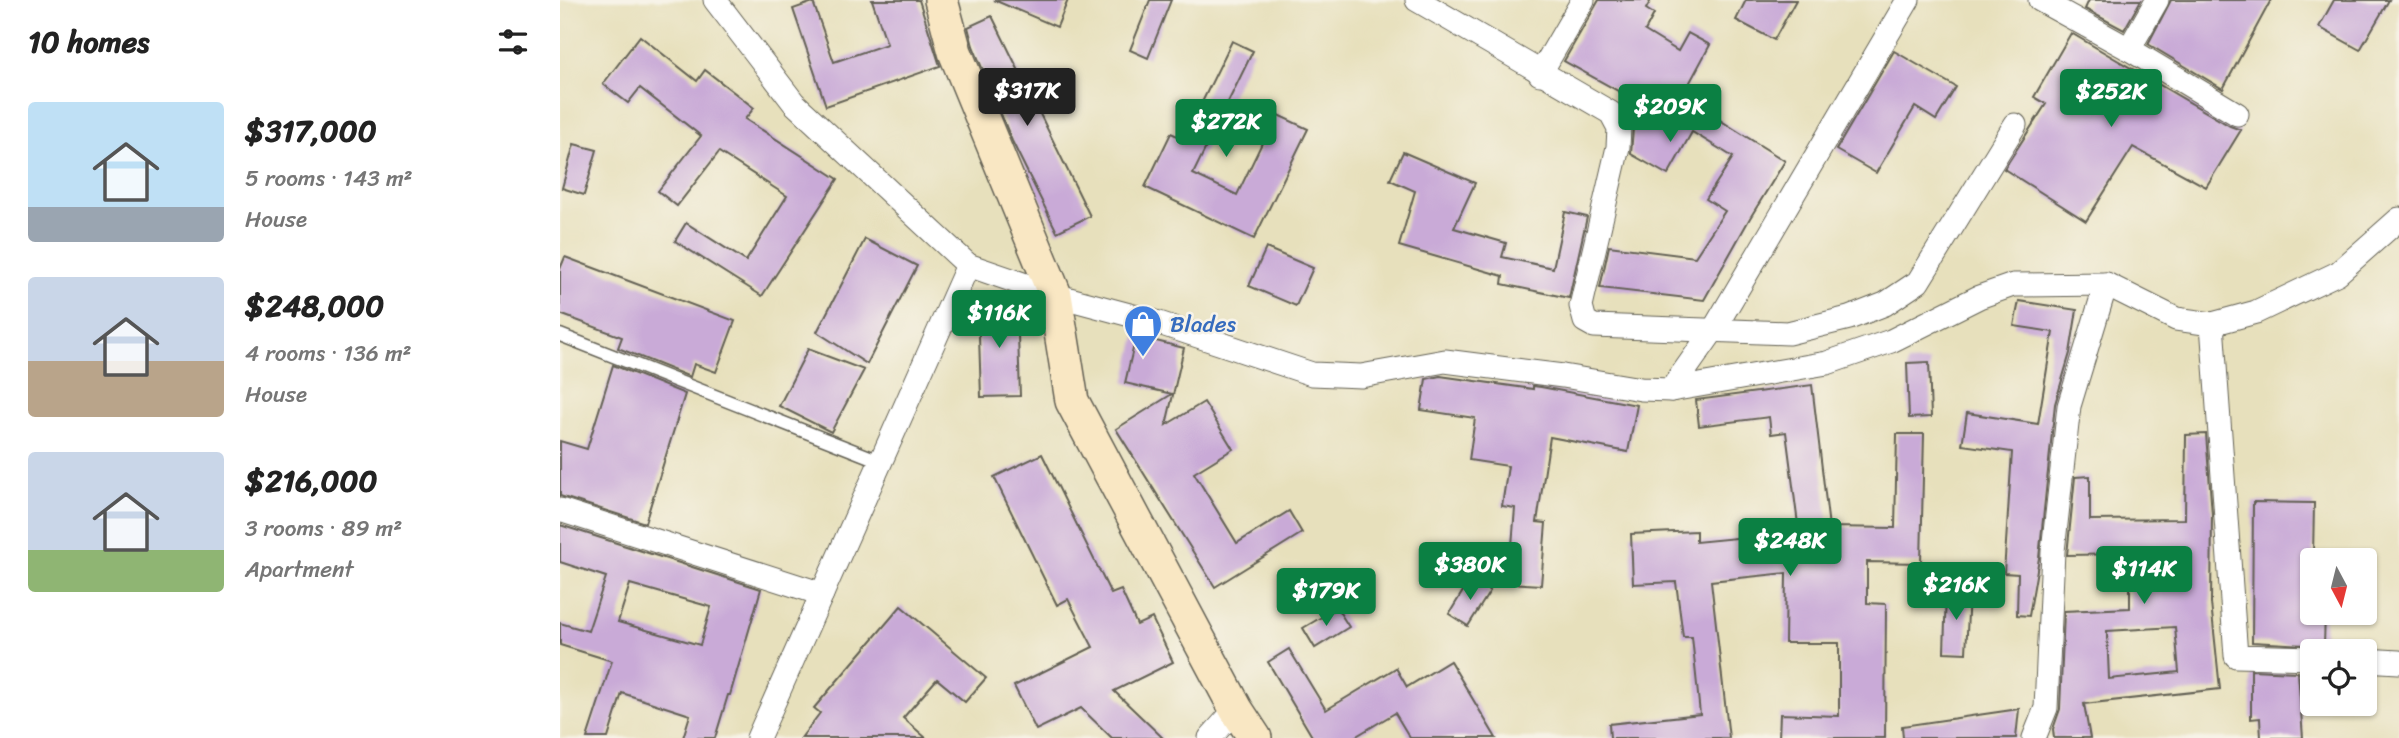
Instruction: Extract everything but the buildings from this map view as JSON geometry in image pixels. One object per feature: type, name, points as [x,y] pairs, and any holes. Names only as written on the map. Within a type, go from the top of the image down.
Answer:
[{"type":"street","points":[[715,0],[794,103],[968,265],[1055,295],[1156,322],[1312,374],[1361,376],[1446,361],[1641,389],[1671,390],[1827,363],[1891,341],[1979,297],[2013,285],[2106,284],[2176,319],[2212,324],[2256,312],[2338,273],[2399,219]]},
{"type":"street","points":[[941,0],[955,52],[1055,295],[1072,401],[1236,709],[1255,738]]},
{"type":"street","points":[[1417,0],[1611,113],[1619,128],[1618,147],[1581,306],[1585,321],[1594,326],[1788,333],[1849,318],[1885,304],[1918,282],[2015,125]]},
{"type":"street","points":[[1540,74],[1583,0]]},
{"type":"street","points":[[1671,390],[1714,329],[1908,0]]},
{"type":"street","points":[[2040,0],[2129,49],[2237,114]]},
{"type":"street","points":[[2129,49],[2157,0]]},
{"type":"street","points":[[758,738],[968,265]]},
{"type":"street","points":[[2035,738],[2046,708],[2053,551],[2069,405],[2106,284]]},
{"type":"street","points":[[2212,324],[2236,656],[2300,659]]},
{"type":"street","points":[[560,510],[821,594]]},
{"type":"street","points":[[2377,661],[2399,662]]},
{"type":"street","points":[[1210,738],[1236,709]]},
{"type":"lane","points":[[560,335],[880,460]]},
{"type":"place","name":"Blades","points":[[1143,358]]}]
